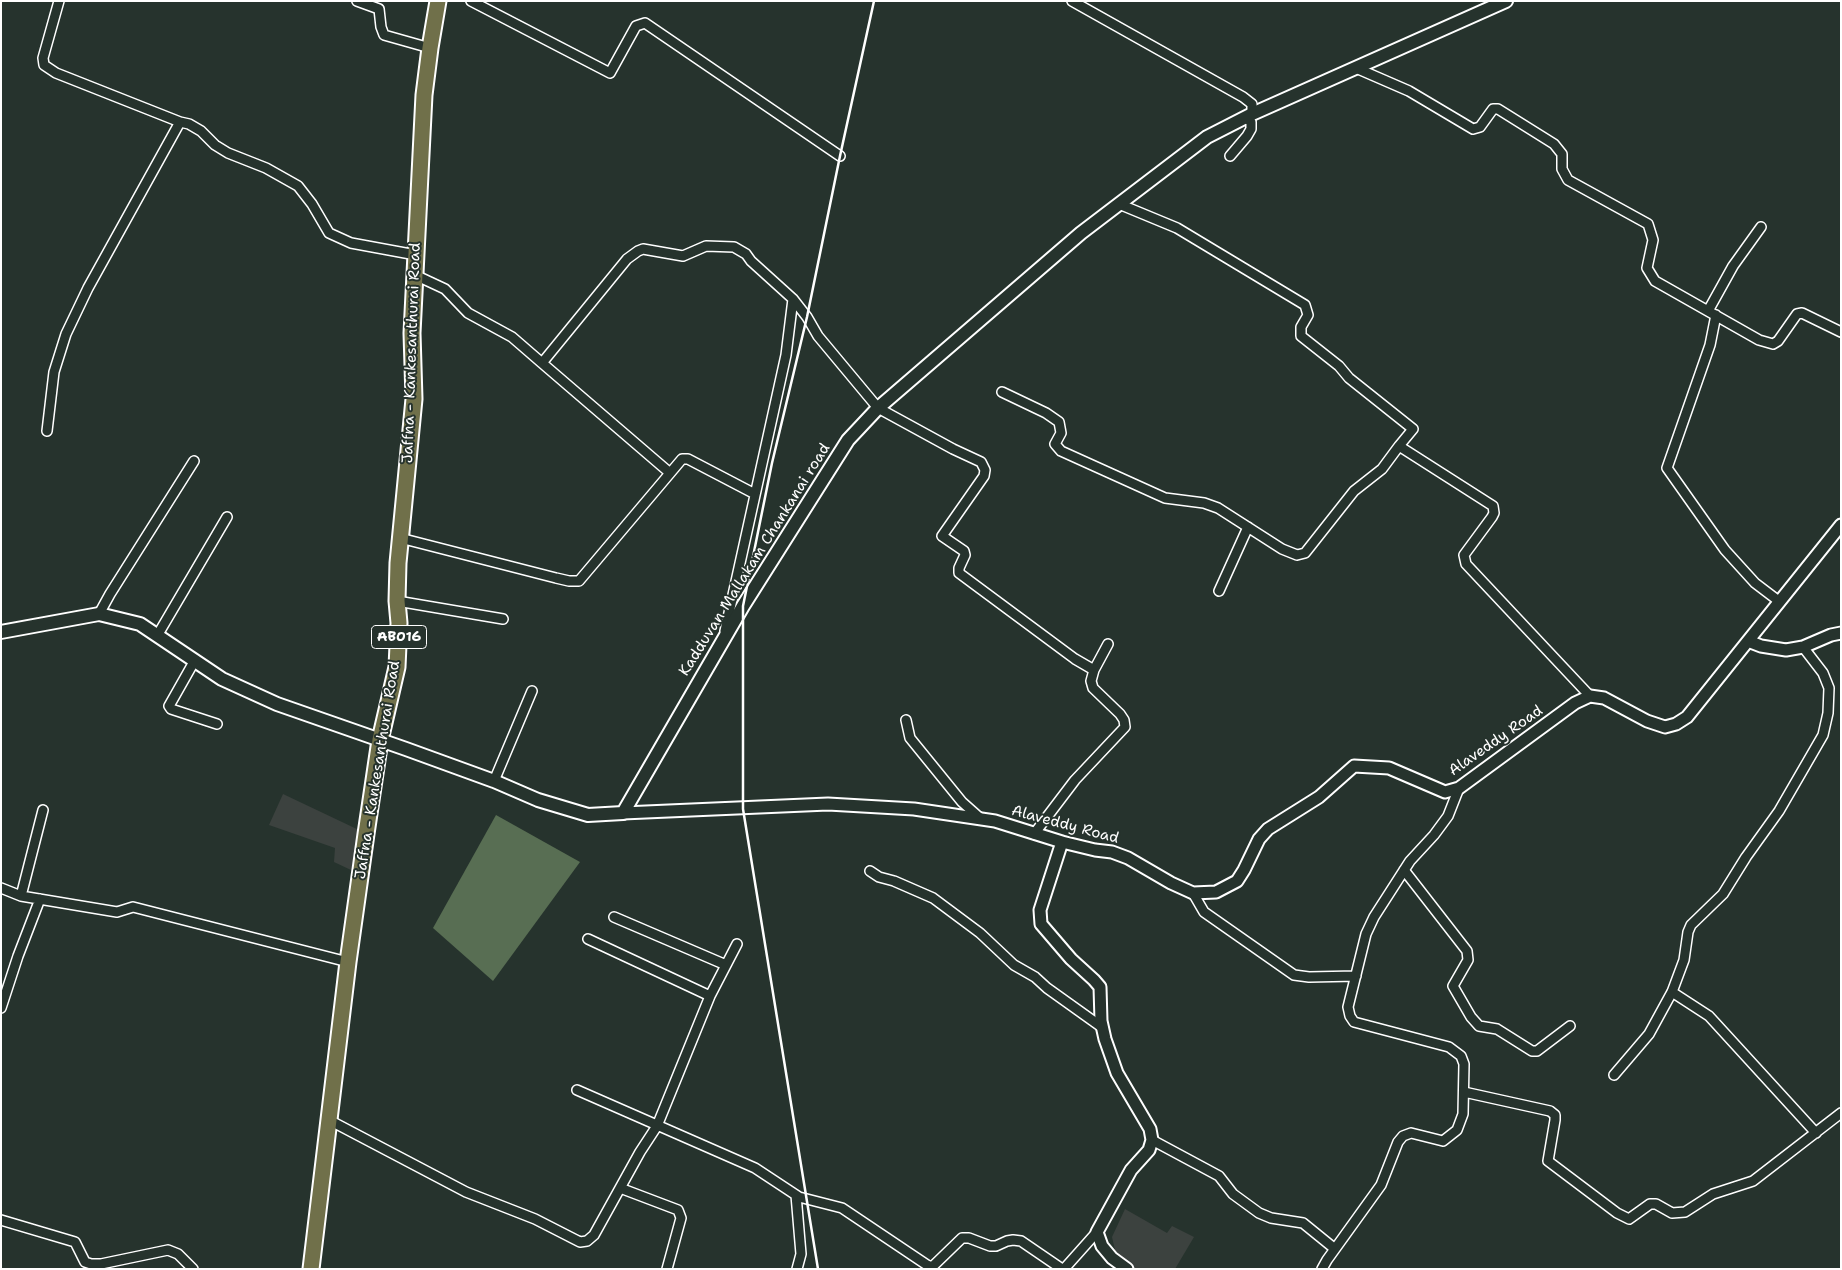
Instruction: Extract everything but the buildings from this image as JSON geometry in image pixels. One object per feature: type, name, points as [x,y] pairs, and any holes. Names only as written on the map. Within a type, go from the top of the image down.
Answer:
[{"type":"main road","name":"Jaffna - Kankesanthurai Road","points":[[311,1269],[348,962],[380,740],[397,667],[399,623],[397,601],[400,538],[414,398],[412,333],[424,95],[438,1]]},
{"type":"main road","name":"Kadduvan Mallakam Chankanai road","points":[[623,813],[743,606],[848,440],[878,408],[1081,233],[1207,137],[1248,116],[1506,1]]},
{"type":"main road","points":[[1,632],[100,614],[140,624],[222,679],[277,704],[494,781],[538,800],[588,815],[623,813]]},
{"type":"street","points":[[59,1],[43,58],[44,65],[56,73],[189,124],[201,131],[214,145],[228,153],[249,160],[298,186],[312,204],[329,233],[351,243],[416,255]]},
{"type":"street","points":[[357,1],[380,9],[381,27],[384,35],[430,48]]},
{"type":"street","points":[[471,1],[610,73],[636,26],[645,23],[840,156]]},
{"type":"street","points":[[1072,1],[1243,97],[1252,104],[1248,116],[1252,122],[1251,129],[1230,156]]},
{"type":"street","points":[[1356,68],[1409,91],[1473,128],[1480,127],[1493,109],[1498,109],[1554,144],[1562,154],[1562,169],[1568,180],[1648,224],[1653,240],[1647,268],[1655,281],[1759,340],[1774,344],[1797,314],[1802,314],[1841,332]]},
{"type":"street","points":[[47,431],[54,372],[66,334],[88,288],[180,122]]},
{"type":"street","points":[[1002,392],[1046,413],[1059,422],[1061,432],[1055,444],[1060,451],[1164,498],[1204,503],[1218,508],[1282,549],[1297,555],[1305,553],[1354,491],[1382,469],[1413,429],[1349,378],[1339,366],[1301,336],[1301,327],[1308,315],[1305,305],[1177,228],[1119,204]]},
{"type":"street","points":[[1761,227],[1733,266],[1712,313],[1710,345],[1667,468],[1725,550],[1755,583],[1780,602]]},
{"type":"street","points":[[542,363],[627,259],[643,249],[683,256],[706,246],[734,247],[746,254],[751,261],[793,298],[818,336],[878,408],[981,462],[985,470],[984,476],[942,536],[964,551],[965,554],[959,568],[959,573],[1075,659],[1094,670]]},
{"type":"street","points":[[415,275],[445,288],[468,313],[512,337],[670,472]]},
{"type":"street","points":[[722,640],[786,355],[793,298]]},
{"type":"street","points":[[1399,446],[1493,506],[1494,513],[1492,517],[1464,555],[1466,564],[1590,696],[1604,698],[1647,721],[1665,727],[1676,724],[1687,717],[1714,680],[1780,602],[1841,525]]},
{"type":"street","points":[[400,538],[569,582],[579,581],[682,459],[688,459],[755,494]]},
{"type":"street","points":[[100,614],[110,594],[194,461]]},
{"type":"street","points":[[157,636],[227,517]]},
{"type":"street","points":[[1219,591],[1248,527]]},
{"type":"street","points":[[397,601],[503,619]]},
{"type":"street","points":[[1748,641],[1762,646],[1786,650],[1803,647],[1831,634],[1841,633]]},
{"type":"street","points":[[1034,834],[1076,780],[1126,727],[1120,714],[1093,688],[1090,681],[1108,644]]},
{"type":"street","points":[[1614,1075],[1649,1034],[1672,992],[1684,960],[1688,932],[1691,925],[1723,894],[1746,857],[1779,811],[1823,735],[1828,713],[1829,688],[1823,673],[1803,647]]},
{"type":"street","points":[[195,660],[169,706],[171,709],[217,724]]},
{"type":"street","points":[[494,781],[532,691]]},
{"type":"street","name":"Alaveddy Road","points":[[623,813],[828,804],[914,809],[995,821],[1062,842],[1112,852],[1128,858],[1171,883],[1193,893],[1216,892],[1237,881],[1259,839],[1268,829],[1319,797],[1354,766],[1389,768],[1445,792],[1459,788],[1575,703],[1590,696]]},
{"type":"street","points":[[906,720],[910,738],[962,802],[980,818]]},
{"type":"street","points":[[1322,1269],[1381,1185],[1398,1142],[1403,1136],[1411,1133],[1443,1141],[1457,1130],[1463,1114],[1464,1064],[1461,1056],[1449,1047],[1354,1022],[1348,1007],[1366,934],[1374,917],[1404,870],[1448,816],[1459,788]]},
{"type":"street","points":[[20,896],[42,810]]},
{"type":"street","points":[[577,1090],[755,1168],[796,1195],[842,1208],[932,1267],[962,1238],[969,1238],[990,1246],[1014,1240],[1021,1242],[1063,1269],[1097,1232],[1131,1170],[1149,1150],[1152,1140],[1150,1129],[1117,1073],[1103,1028],[1100,987],[1071,959],[1041,924],[1040,910],[1062,842]]},
{"type":"street","points":[[1404,870],[1467,951],[1468,960],[1453,986],[1471,1017],[1479,1026],[1497,1029],[1532,1051],[1537,1051],[1570,1026]]},
{"type":"street","points":[[870,871],[879,877],[894,881],[933,898],[980,933],[1014,965],[1035,977],[1047,988],[1103,1028]]},
{"type":"street","points":[[1,888],[20,896],[117,912],[133,908],[348,962]]},
{"type":"street","points":[[1193,893],[1204,912],[1294,975],[1309,977],[1356,976]]},
{"type":"street","points":[[1,1008],[18,956],[40,899]]},
{"type":"street","points":[[614,917],[726,966]]},
{"type":"street","points":[[588,939],[710,996]]},
{"type":"street","points":[[329,1120],[466,1192],[535,1219],[580,1242],[587,1241],[594,1235],[657,1126],[710,996],[738,944]]},
{"type":"street","points":[[1672,992],[1709,1016],[1816,1133]]},
{"type":"street","points":[[1464,1092],[1550,1111],[1555,1115],[1555,1120],[1548,1161],[1626,1219],[1631,1218],[1650,1204],[1656,1204],[1672,1213],[1685,1212],[1712,1194],[1753,1181],[1841,1113]]},
{"type":"street","points":[[1152,1140],[1219,1176],[1234,1194],[1259,1213],[1271,1218],[1303,1224],[1335,1249]]},
{"type":"street","points":[[620,1188],[678,1210],[681,1218],[667,1269]]},
{"type":"street","points":[[796,1195],[802,1254],[797,1269]]},
{"type":"street","points":[[1,1220],[75,1242],[85,1262],[91,1264],[102,1264],[168,1250],[178,1254],[193,1269]]},
{"type":"street","points":[[1097,1232],[1102,1246],[1112,1258],[1127,1269]]},
{"type":"shaded area","points":[[283,794],[361,831],[351,870],[334,862],[335,848],[269,825]]},
{"type":"shaded area","points":[[1125,1209],[1167,1233],[1172,1226],[1194,1237],[1175,1269],[1136,1269],[1125,1263],[1115,1250],[1112,1237]]},
{"type":"green space","points":[[496,815],[580,862],[493,981],[433,928]]},
{"type":"railway","points":[[818,1269],[743,809],[743,606],[772,463],[807,317],[874,1]]}]
